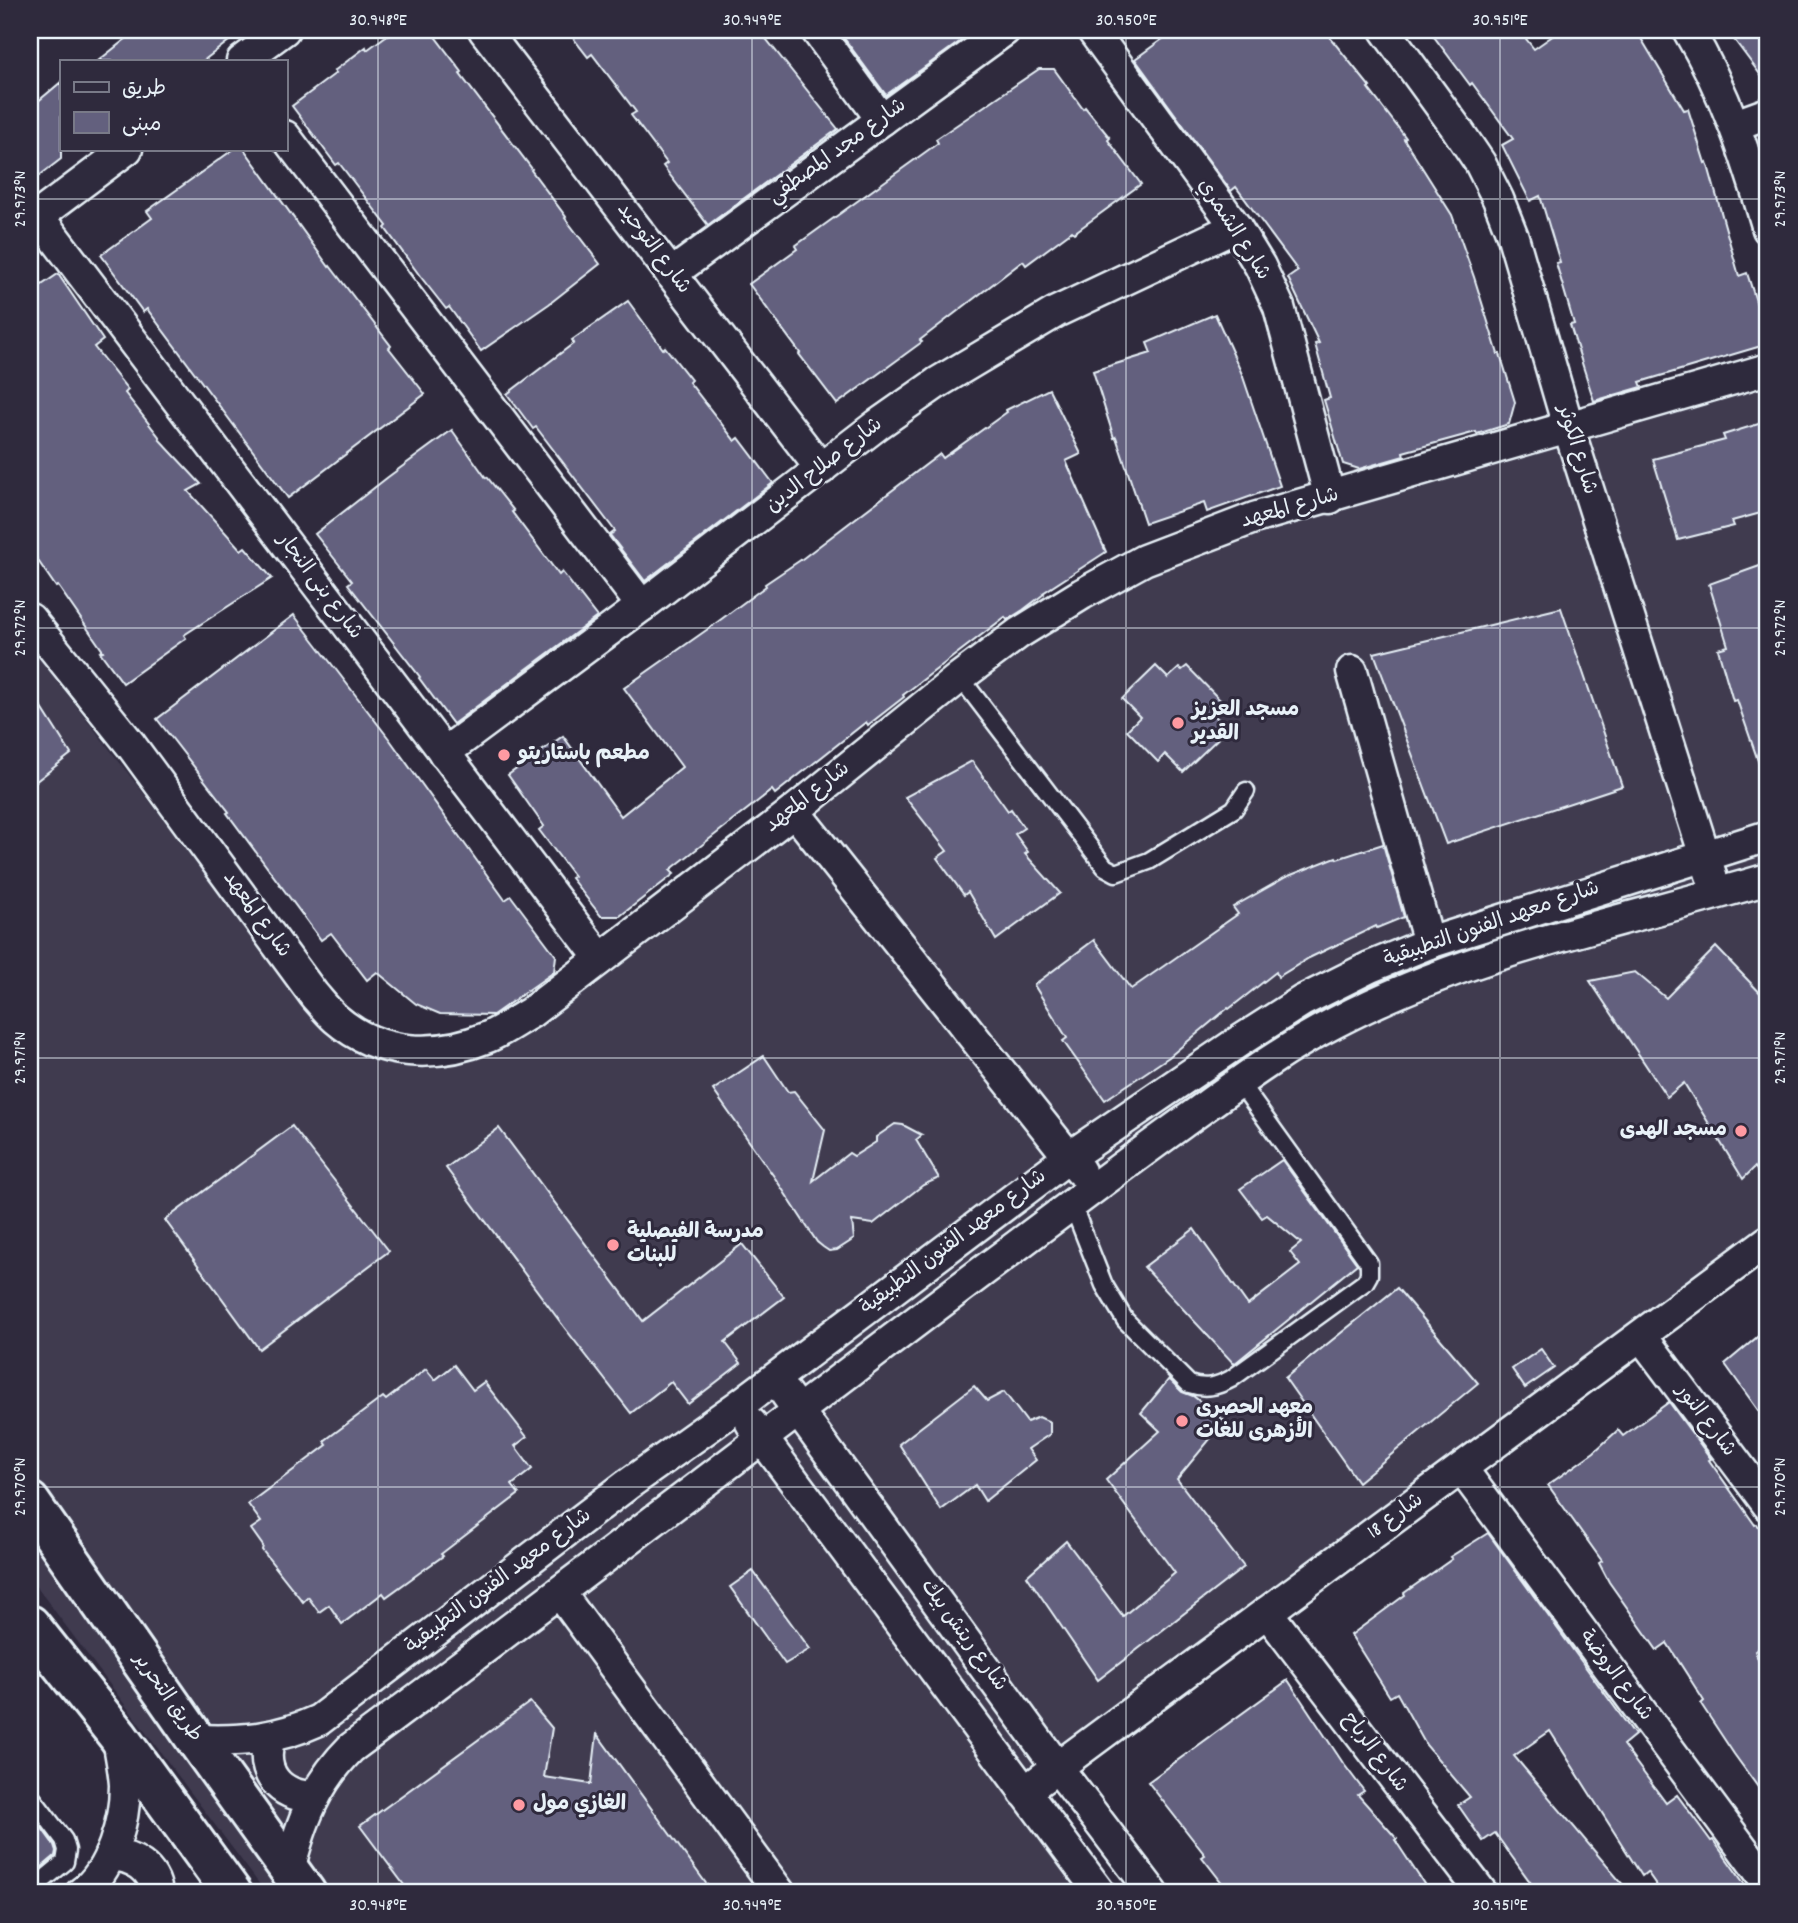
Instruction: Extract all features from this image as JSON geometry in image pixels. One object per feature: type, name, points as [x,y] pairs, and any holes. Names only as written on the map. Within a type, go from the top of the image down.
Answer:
[{"type":"street","points":[[243,60],[284,30]]},
{"type":"street","name":"شارع التوحيد","points":[[484,30],[821,469]]},
{"type":"street","points":[[816,30],[882,120]]},
{"type":"street","name":"شارع مجد المصطفي","points":[[671,274],[1005,30]]},
{"type":"street","name":"شارع الشمري","points":[[1092,30],[1236,227],[1260,266],[1279,307],[1330,498]]},
{"type":"street","name":"شارع الكوثر","points":[[1385,30],[1480,163],[1513,237],[1568,426],[1717,895]]},
{"type":"street","points":[[1688,30],[1720,88],[1735,125],[1768,229]]},
{"type":"street","points":[[1735,125],[1768,113]]},
{"type":"street","points":[[287,139],[642,606]]},
{"type":"street","points":[[34,219],[126,150]]},
{"type":"street","name":"شارع بنى النجار","points":[[34,219],[600,958]]},
{"type":"street","name":"شارع صلاح الدين","points":[[444,753],[642,606],[877,425],[937,383],[1056,312],[1236,227]]},
{"type":"street","name":"شارع المعهد","points":[[30,618],[131,745],[314,995],[337,1019],[364,1038],[395,1048],[428,1052],[460,1047],[491,1036],[530,1013],[794,811],[1019,633],[1144,560],[1254,518],[1768,369]]},
{"type":"street","points":[[1352,671],[1429,943]]},
{"type":"street","points":[[794,811],[1069,1157],[1083,1196]]},
{"type":"street","name":"شارع معهد الفنون التطبيقية","points":[[196,1740],[248,1741],[295,1730],[320,1720],[627,1485],[738,1406],[1069,1157],[1302,1001],[1370,967],[1429,943],[1768,836]]},
{"type":"street","name":"شارع معهد الفنون التطبيقية","points":[[298,1881],[305,1815],[330,1771],[351,1748],[1083,1196],[1264,1065],[1334,1023],[1407,987],[1484,959],[1563,935],[1768,879]]},
{"type":"street","name":"شارع 18","points":[[1024,1792],[1768,1241]]},
{"type":"street","name":"شارع النور","points":[[1642,1336],[1768,1505]]},
{"type":"street","name":"شارع ريتش بيك","points":[[774,1379],[1057,1767],[1153,1893]]},
{"type":"street","name":"شارع ريتش بيك","points":[[738,1406],[1100,1893]]},
{"type":"street","name":"شارع الروضة","points":[[1462,1469],[1768,1883]]},
{"type":"street","name":"طريق التحرير","points":[[30,1502],[298,1881]]},
{"type":"street","points":[[560,1593],[780,1893]]},
{"type":"street","name":"شارع الرباح","points":[[1267,1612],[1482,1893]]},
{"type":"street","points":[[30,1625],[118,1736],[232,1893]]},
{"type":"street","points":[[971,1720],[1006,1696]]},
{"type":"street","points":[[110,1855],[124,1809],[125,1784],[118,1736]]},
{"type":"street","points":[[270,1737],[266,1759],[274,1780],[291,1794],[314,1797]]},
{"type":"street","points":[[76,1879],[110,1855],[122,1855],[143,1866],[151,1875],[157,1893]]},
{"type":"lane","points":[[960,677],[1105,867],[1116,873],[1149,861],[1234,809],[1246,792]]},
{"type":"lane","points":[[1083,1196],[1104,1284],[1125,1320],[1189,1384],[1198,1387],[1220,1385],[1358,1288],[1369,1275],[1369,1263],[1240,1082]]},
{"type":"lane","points":[[30,1795],[64,1840],[76,1879],[30,1891]]},
{"type":"shaded area","points":[[1768,372],[1768,1230],[1039,1791],[1120,1893],[266,1893],[30,1578],[30,646],[329,1034],[364,1054],[433,1066],[487,1057],[525,1035],[1032,630],[1149,566]]},
{"type":"building","points":[[137,30],[243,30],[204,60],[99,60]]},
{"type":"building","points":[[394,30],[430,30],[600,264],[549,304],[481,351],[449,307],[446,309],[420,276],[385,228],[387,226],[339,163],[336,165],[292,106],[366,47],[367,50]]},
{"type":"building","points":[[567,30],[759,30],[838,129],[708,225],[663,166],[667,163],[631,115],[636,112],[592,54],[588,57]]},
{"type":"building","points":[[838,30],[976,30],[886,95]]},
{"type":"building","points":[[1175,30],[1324,30],[1370,87],[1368,88],[1406,138],[1404,139],[1452,215],[1515,402],[1509,424],[1403,452],[1404,456],[1359,469],[1343,464],[1324,400],[1330,398],[1315,344],[1319,343],[1288,278],[1298,271],[1236,187],[1231,191],[1135,59]]},
{"type":"building","points":[[1429,30],[1519,30],[1534,49],[1561,30],[1636,30],[1684,110],[1688,109],[1705,163],[1707,162],[1739,276],[1747,273],[1768,344],[1640,382],[1642,387],[1594,401],[1570,325],[1574,324],[1556,263],[1560,262],[1540,196],[1530,201],[1502,145],[1513,139]]},
{"type":"building","points":[[1727,30],[1768,30],[1768,85]]},
{"type":"building","points":[[1039,69],[1054,69],[1083,109],[1085,107],[1110,138],[1108,140],[1141,184],[1026,265],[1023,261],[920,340],[922,342],[837,404],[749,284],[797,249],[795,246],[938,143],[936,139]]},
{"type":"building","points":[[60,83],[61,159],[30,183],[30,108]]},
{"type":"building","points":[[233,150],[245,150],[425,394],[288,498],[147,309],[143,312],[101,255],[152,218],[147,211]]},
{"type":"building","points":[[58,274],[103,340],[94,347],[128,390],[125,393],[159,439],[201,484],[188,491],[241,550],[245,547],[272,578],[184,635],[186,638],[123,683],[30,549],[30,293]]},
{"type":"building","points":[[628,301],[735,441],[739,438],[773,483],[645,581],[610,535],[615,531],[536,427],[533,429],[507,394],[574,343],[572,340]]},
{"type":"building","points":[[1215,314],[1242,374],[1280,486],[1207,512],[1204,503],[1145,523],[1093,371],[1151,353],[1147,343]]},
{"type":"building","points":[[1049,389],[1081,454],[1066,461],[1106,552],[1043,593],[1023,610],[1007,620],[1005,617],[868,725],[866,722],[775,794],[772,790],[670,870],[674,874],[620,916],[601,916],[571,878],[574,876],[539,830],[544,826],[508,775],[563,736],[621,816],[682,767],[624,688],[708,629],[940,454],[943,458],[1007,412],[1006,410]]},
{"type":"building","points":[[1768,421],[1768,511],[1732,521],[1734,526],[1678,540],[1653,459],[1725,440],[1723,435]]},
{"type":"building","points":[[452,430],[559,575],[562,572],[597,617],[453,724],[348,584],[352,581],[315,534]]},
{"type":"building","points":[[1768,563],[1768,781],[1765,781],[1737,700],[1733,701],[1718,649],[1728,646],[1709,584]]},
{"type":"building","points":[[1561,608],[1622,786],[1446,844],[1374,653]]},
{"type":"building","points":[[294,615],[390,740],[505,900],[511,896],[556,956],[554,972],[493,1015],[440,1014],[416,1004],[377,972],[367,980],[331,933],[321,940],[227,813],[229,812],[157,719]]},
{"type":"building","name":"مسجد العزيز القدير","points":[[1156,666],[1168,678],[1179,668],[1182,670],[1187,666],[1221,701],[1210,711],[1228,729],[1183,772],[1165,754],[1158,762],[1127,730],[1140,717],[1122,699]]},
{"type":"building","points":[[30,689],[71,754],[30,786]]},
{"type":"building","points":[[972,761],[1008,811],[1011,809],[1024,828],[1015,834],[1028,852],[1025,854],[1060,893],[996,940],[968,892],[964,895],[937,858],[947,851],[905,797]]},
{"type":"building","points":[[1383,844],[1404,917],[1377,928],[1376,926],[1309,958],[1278,977],[1276,972],[1169,1057],[1105,1100],[1063,1041],[1067,1038],[1034,985],[1094,940],[1131,989],[1238,914],[1233,907],[1286,877],[1336,857],[1337,859]]},
{"type":"building","points":[[1716,947],[1768,1001],[1768,1188],[1755,1167],[1743,1179],[1684,1083],[1667,1097],[1590,981],[1635,972],[1666,998]]},
{"type":"building","points":[[764,1056],[788,1092],[794,1091],[825,1130],[813,1181],[849,1153],[854,1156],[876,1142],[876,1137],[895,1124],[922,1135],[916,1140],[939,1178],[923,1185],[873,1224],[852,1221],[854,1239],[837,1250],[829,1251],[823,1247],[713,1090]]},
{"type":"building","points":[[292,1126],[389,1251],[259,1349],[165,1220]]},
{"type":"building","points":[[499,1128],[643,1321],[742,1244],[784,1297],[725,1342],[741,1363],[688,1404],[671,1382],[631,1413],[446,1168]]},
{"type":"building","points":[[1282,1160],[1357,1264],[1234,1364],[1144,1267],[1194,1229],[1248,1305],[1300,1265],[1290,1252],[1301,1243],[1267,1215],[1262,1218],[1240,1189]]},
{"type":"building","points":[[1397,1288],[1478,1383],[1358,1482],[1285,1378]]},
{"type":"building","points":[[1768,1328],[1768,1424],[1725,1364]]},
{"type":"building","points":[[1541,1349],[1554,1368],[1525,1388],[1512,1369]]},
{"type":"building","points":[[454,1365],[473,1390],[484,1382],[527,1437],[515,1446],[532,1469],[512,1485],[519,1494],[441,1554],[443,1556],[386,1597],[383,1593],[342,1624],[329,1605],[319,1612],[308,1597],[303,1602],[262,1550],[263,1546],[251,1529],[261,1522],[248,1504],[327,1445],[324,1441],[383,1397],[386,1400],[426,1369],[435,1380]]},
{"type":"building","points":[[1169,1379],[1182,1392],[1193,1396],[1225,1421],[1177,1479],[1244,1567],[1098,1680],[1027,1576],[1066,1541],[1123,1616],[1175,1573],[1106,1480],[1160,1431],[1141,1413]]},
{"type":"building","points":[[974,1386],[987,1401],[1004,1392],[1027,1422],[1039,1417],[1050,1422],[1050,1434],[1028,1449],[1036,1460],[985,1501],[975,1485],[941,1510],[899,1444]]},
{"type":"building","points":[[1669,1402],[1768,1540],[1768,1641],[1755,1651],[1768,1678],[1768,1801],[1701,1704],[1704,1701],[1667,1643],[1657,1650],[1609,1582],[1599,1563],[1602,1561],[1548,1485],[1594,1452],[1618,1430],[1623,1436]]},
{"type":"building","points":[[1488,1533],[1635,1735],[1623,1745],[1666,1803],[1677,1795],[1751,1893],[1662,1893],[1647,1872],[1642,1876],[1550,1731],[1514,1756],[1630,1893],[1538,1893],[1495,1833],[1483,1841],[1458,1805],[1470,1797],[1426,1745],[1397,1693],[1390,1697],[1351,1635],[1452,1559],[1450,1557]]},
{"type":"building","points":[[753,1571],[810,1649],[785,1664],[730,1587]]},
{"type":"building","points":[[1288,1680],[1364,1791],[1358,1795],[1397,1839],[1395,1840],[1430,1893],[1230,1893],[1202,1857],[1205,1855],[1148,1782]]},
{"type":"building","name":"الغازي مول","points":[[530,1702],[552,1728],[544,1777],[591,1784],[597,1734],[713,1893],[410,1893],[360,1826]]},
{"type":"building","points":[[30,1812],[56,1851],[55,1856],[30,1877]]},
{"type":"place","name":"مسجد العزيز القدير","points":[[1178,723]]},
{"type":"place","name":"مطعم باستاريتو","points":[[504,755]]},
{"type":"place","name":"مسجد الهدى","points":[[1741,1131]]},
{"type":"place","name":"مدرسة الفيصلية للبنات","points":[[613,1245]]},
{"type":"place","name":"معهد الحصرى الأزهرى للغات","points":[[1182,1421]]},
{"type":"place","name":"الغازي مول","points":[[519,1805]]}]
